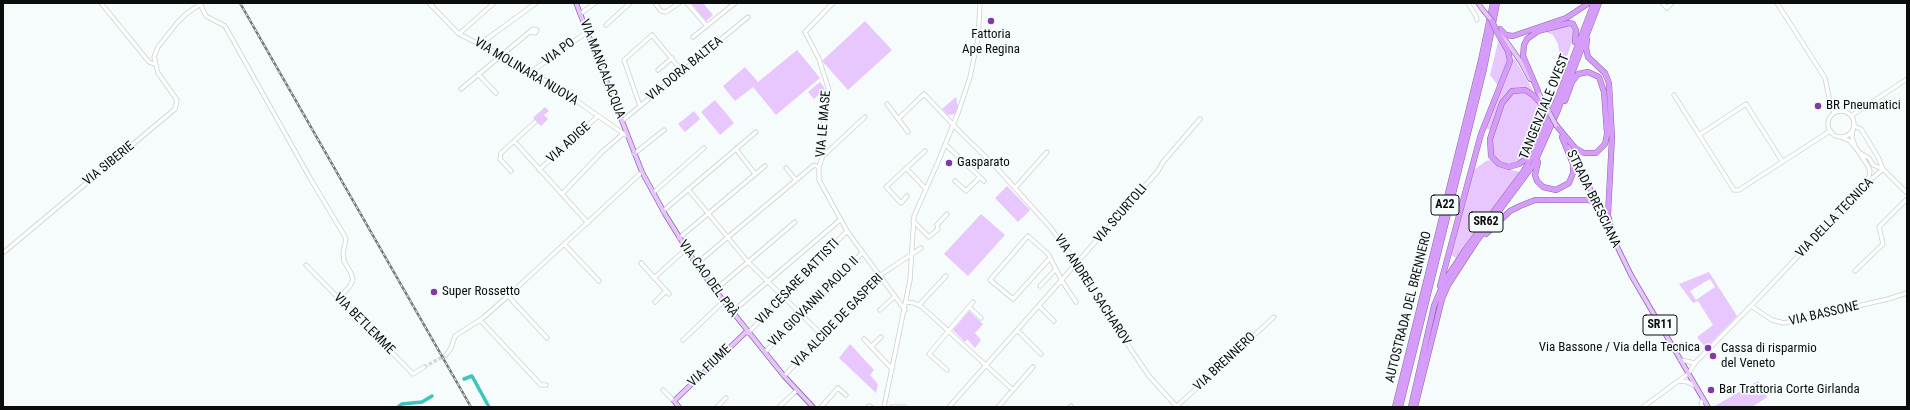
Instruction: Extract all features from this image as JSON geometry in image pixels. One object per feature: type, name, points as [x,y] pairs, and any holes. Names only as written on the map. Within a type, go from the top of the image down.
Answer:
[{"type":"highway","name":"AUTOSTRADA DEL BRENNERO","points":[[1396,407],[1481,60],[1493,3]]},
{"type":"highway","name":"AUTOSTRADA DEL BRENNERO","points":[[1400,407],[1484,70],[1497,3]]},
{"type":"highway","points":[[1499,30],[1506,35],[1513,36],[1566,18],[1589,3]]},
{"type":"highway","points":[[1597,4],[1586,48],[1590,58],[1605,73],[1609,83],[1612,143],[1608,215],[1614,241]]},
{"type":"highway","name":"TANGENZIALE OVEST","points":[[1411,407],[1434,306],[1444,282],[1456,263],[1523,172],[1533,155],[1597,4]]},
{"type":"highway","name":"TANGENZIALE OVEST","points":[[1415,407],[1442,299],[1457,270],[1476,242],[1527,176],[1556,115],[1597,4]]},
{"type":"highway","points":[[1434,306],[1481,134],[1510,62],[1508,50],[1499,30],[1492,21]]},
{"type":"highway","points":[[1538,91],[1523,56],[1525,42],[1538,30],[1562,23],[1571,24],[1575,28],[1577,35],[1556,102]]},
{"type":"highway","points":[[1556,115],[1564,102],[1572,82],[1578,74],[1588,72],[1599,77],[1604,92],[1607,134],[1604,146],[1596,153],[1586,154],[1575,148],[1564,137],[1556,125]]},
{"type":"highway","points":[[1548,120],[1531,154],[1526,160],[1509,167],[1499,164],[1493,159],[1490,150],[1490,139],[1500,107],[1507,95],[1515,91],[1525,90],[1533,94],[1549,112]]},
{"type":"highway","points":[[1547,136],[1535,173],[1539,184],[1545,188],[1553,190],[1566,186],[1573,174],[1572,160],[1564,137]]},
{"type":"highway","points":[[1476,242],[1510,211],[1535,200],[1589,200],[1593,202],[1601,211]]},
{"type":"main road","name":"VIA MANCALACQUA","points":[[576,3],[622,121],[626,135]]},
{"type":"main road","points":[[1478,3],[1492,21]]},
{"type":"main road","points":[[1499,30],[1521,62],[1538,91],[1544,106]]},
{"type":"main road","points":[[1549,112],[1556,125]]},
{"type":"main road","name":"VIA CAO DEL PRÀ","points":[[626,135],[653,193],[696,264],[747,332],[784,376],[813,407]]},
{"type":"main road","name":"STRADA BRESCIANA","points":[[1564,137],[1631,275],[1708,407]]},
{"type":"main road","name":"VIA FIUME","points":[[674,402],[747,332]]},
{"type":"main road","points":[[674,402],[679,407]]},
{"type":"street","name":"VIA SIBERIE","points":[[3,252],[175,109],[177,103],[176,97],[158,73],[154,64],[149,62],[101,3]]},
{"type":"street","name":"VIA MOLINARA NUOVA","points":[[429,3],[459,34],[503,56],[558,88],[626,135]]},
{"type":"street","points":[[459,34],[494,3]]},
{"type":"street","points":[[480,44],[536,3]]},
{"type":"street","points":[[580,14],[595,3]]},
{"type":"street","points":[[606,25],[630,3]]},
{"type":"street","points":[[655,3],[661,11],[666,12],[679,3]]},
{"type":"street","points":[[687,3],[707,26]]},
{"type":"street","points":[[694,37],[735,3]]},
{"type":"street","name":"VIA LE MASE","points":[[834,3],[805,32],[823,70],[829,90],[824,110],[822,157],[819,167],[818,180],[821,188],[840,220]]},
{"type":"street","points":[[884,407],[905,310],[912,254],[913,221],[953,125],[970,77],[978,39],[980,3]]},
{"type":"street","points":[[1468,3],[1477,20]]},
{"type":"street","points":[[1662,3],[1667,8],[1672,3]]},
{"type":"street","points":[[1777,3],[1825,78],[1830,102],[1834,112]]},
{"type":"street","points":[[154,64],[154,57],[158,47],[186,14],[201,4],[206,16],[225,26],[346,239],[343,253],[344,261],[351,273],[352,280],[350,286],[341,296],[344,303]]},
{"type":"street","name":"VIA DORA BALTEA","points":[[622,121],[748,17]]},
{"type":"street","points":[[461,89],[531,32]]},
{"type":"street","name":"VIA PO","points":[[531,72],[587,32]]},
{"type":"street","points":[[640,106],[624,60],[652,35],[682,71]]},
{"type":"street","points":[[658,70],[672,58]]},
{"type":"street","points":[[478,74],[496,93]]},
{"type":"street","points":[[1851,116],[1907,79]]},
{"type":"street","name":"VIA ANDREIJ SACHAROV","points":[[898,119],[924,94],[995,166],[1050,227],[1077,263],[1149,376],[1177,407]]},
{"type":"street","points":[[1674,95],[1734,190],[1739,190],[1830,131]]},
{"type":"street","points":[[887,104],[908,132]]},
{"type":"street","points":[[1699,135],[1746,104],[1782,161]]},
{"type":"street","points":[[1834,112],[1844,111],[1851,116],[1853,128],[1852,137],[1856,148]]},
{"type":"street","points":[[1834,112],[1828,121],[1830,131],[1836,136],[1850,141],[1859,152],[1870,171],[1868,182]]},
{"type":"street","name":"VIA ADIGE","points":[[539,170],[598,116]]},
{"type":"street","points":[[822,157],[865,117]]},
{"type":"street","name":"VIA SCURTOLI","points":[[949,407],[1158,171],[1163,162],[1200,119]]},
{"type":"street","points":[[511,171],[500,158],[500,155],[535,122]]},
{"type":"street","points":[[1840,137],[1845,136],[1853,128]]},
{"type":"street","name":"VIA DELLA TECNICA","points":[[1751,306],[1868,182],[1883,169],[1878,157],[1861,129],[1853,128]]},
{"type":"street","points":[[634,154],[664,130]]},
{"type":"street","points":[[663,211],[756,132]]},
{"type":"street","points":[[562,194],[602,152],[626,135]]},
{"type":"street","points":[[514,141],[588,223]]},
{"type":"street","points":[[945,144],[984,181]]},
{"type":"street","points":[[653,193],[704,148]]},
{"type":"street","points":[[736,149],[755,174]]},
{"type":"street","points":[[907,196],[901,202],[886,187],[925,151]]},
{"type":"street","points":[[1015,188],[1047,152]]},
{"type":"street","points":[[1859,152],[1869,158],[1873,164],[1883,169],[1907,193]]},
{"type":"street","points":[[696,264],[814,165],[819,167]]},
{"type":"street","points":[[679,238],[765,166]]},
{"type":"street","points":[[786,168],[796,180]]},
{"type":"street","points":[[906,168],[926,189]]},
{"type":"street","points":[[446,355],[451,348],[455,336],[462,330],[480,320],[508,296],[642,172]]},
{"type":"street","points":[[955,181],[966,191],[980,177]]},
{"type":"street","points":[[688,190],[748,262],[823,336]]},
{"type":"street","points":[[1855,271],[1883,244],[1878,227],[1907,199]]},
{"type":"street","points":[[913,221],[929,237],[938,229],[937,225],[947,214]]},
{"type":"street","points":[[732,312],[840,220],[862,253],[905,310]]},
{"type":"street","points":[[715,290],[795,222]]},
{"type":"street","name":"VIA CESARE BATTISTI","points":[[747,332],[847,231]]},
{"type":"street","points":[[1050,258],[1013,299],[990,280],[1028,236],[1048,254],[1062,281],[1076,302]]},
{"type":"street","points":[[564,244],[599,281]]},
{"type":"street","name":"VIA ALCIDE DE GASPERI","points":[[784,376],[879,276],[921,248]]},
{"type":"street","points":[[654,278],[686,249]]},
{"type":"street","name":"VIA GIOVANNI PAOLO II","points":[[765,352],[862,253]]},
{"type":"street","points":[[641,263],[668,293],[655,302]]},
{"type":"street","name":"VIA BETLEMME","points":[[306,265],[413,374],[424,367]]},
{"type":"street","points":[[1040,286],[1056,269]]},
{"type":"street","points":[[919,305],[946,276]]},
{"type":"street","name":"VIA BASSONE","points":[[1751,306],[1772,320],[1784,323],[1888,299],[1907,293]]},
{"type":"street","points":[[508,296],[547,338]]},
{"type":"street","points":[[880,310],[894,297]]},
{"type":"street","points":[[683,340],[724,302]]},
{"type":"street","points":[[906,302],[919,305],[1013,390]]},
{"type":"street","points":[[947,370],[929,354],[973,302]]},
{"type":"street","points":[[1039,306],[1054,320]]},
{"type":"street","points":[[1643,407],[1688,374],[1694,363],[1751,306]]},
{"type":"street","points":[[968,307],[981,318]]},
{"type":"street","name":"VIA BRENNERO","points":[[1177,407],[1274,317]]},
{"type":"street","points":[[480,320],[541,385],[546,385]]},
{"type":"street","points":[[1017,330],[1041,354]]},
{"type":"street","points":[[871,347],[881,337]]},
{"type":"street","points":[[864,339],[892,369]]},
{"type":"street","points":[[1680,360],[1694,363]]},
{"type":"street","points":[[998,407],[1033,367]]},
{"type":"street","points":[[1680,381],[1688,382],[1696,386]]},
{"type":"street","points":[[821,407],[838,388],[846,395]]},
{"type":"street","points":[[663,390],[674,402]]},
{"type":"street","points":[[779,407],[797,390]]},
{"type":"street","points":[[717,407],[726,398]]},
{"type":"street","points":[[1703,398],[1701,404],[1703,407]]},
{"type":"street","points":[[892,407],[905,407]]},
{"type":"shaded area","points":[[691,3],[703,3],[713,15],[706,21]]},
{"type":"shaded area","points":[[865,21],[892,50],[848,90],[822,61]]},
{"type":"shaded area","points":[[1569,25],[1575,34],[1562,70],[1558,44],[1553,35],[1544,31]]},
{"type":"shaded area","points":[[1499,38],[1505,48],[1508,61],[1499,87],[1490,75]]},
{"type":"shaded area","points":[[797,50],[820,78],[776,115],[753,87],[735,101],[723,86],[745,67],[758,82]]},
{"type":"shaded area","points":[[1515,59],[1533,91],[1519,87],[1512,89],[1505,94],[1491,130],[1485,128],[1512,60]]},
{"type":"shaded area","points":[[820,82],[825,89],[814,99],[808,92]]},
{"type":"shaded area","points":[[1527,92],[1539,102],[1548,118],[1526,157],[1520,161],[1506,165],[1494,156],[1491,143],[1504,103],[1512,93]]},
{"type":"shaded area","points":[[956,97],[958,107],[955,114],[948,115],[942,109]]},
{"type":"shaded area","points":[[715,100],[734,123],[720,135],[701,112]]},
{"type":"shaded area","points":[[545,107],[549,111],[544,115],[548,119],[541,126],[533,118]]},
{"type":"shaded area","points":[[694,111],[700,119],[685,132],[678,124]]},
{"type":"shaded area","points":[[1491,160],[1498,166],[1520,172],[1456,258],[1451,255],[1474,170],[1486,161]]},
{"type":"shaded area","points":[[1007,186],[1030,210],[1018,222],[995,198]]},
{"type":"shaded area","points":[[981,214],[1005,235],[968,276],[944,254]]},
{"type":"shaded area","points":[[1709,272],[1737,316],[1706,348],[1697,337],[1713,325],[1698,301],[1693,303],[1679,284]],"holes":[[[1710,279],[1715,287],[1696,300],[1690,291]]]},
{"type":"shaded area","points":[[969,311],[983,324],[975,333],[981,340],[975,348],[967,339],[965,342],[953,330]]},
{"type":"shaded area","points":[[850,344],[874,370],[870,375],[878,384],[876,393],[839,358]]},
{"type":"shaded area","points":[[1758,381],[1767,397],[1752,407],[1713,407]]},
{"type":"waterway","points":[[464,379],[472,376],[489,407]]},
{"type":"waterway","points":[[398,407],[402,404],[422,402],[432,396]]},
{"type":"tunnel","points":[[424,367],[446,355]]},
{"type":"railway","points":[[240,3],[471,407]]},
{"type":"place","name":"Fattoria Ape Regina","points":[[991,21]]},
{"type":"place","name":"BR Pneumatici","points":[[1818,106]]},
{"type":"place","name":"Gasparato","points":[[949,163]]},
{"type":"place","name":"Super Rossetto","points":[[434,292]]},
{"type":"place","name":"Via Bassone / Via della Tecnica","points":[[1708,348]]},
{"type":"place","name":"Cassa di risparmio del Veneto","points":[[1713,356]]},
{"type":"place","name":"Bar Trattoria Corte Girlanda","points":[[1711,390]]}]
